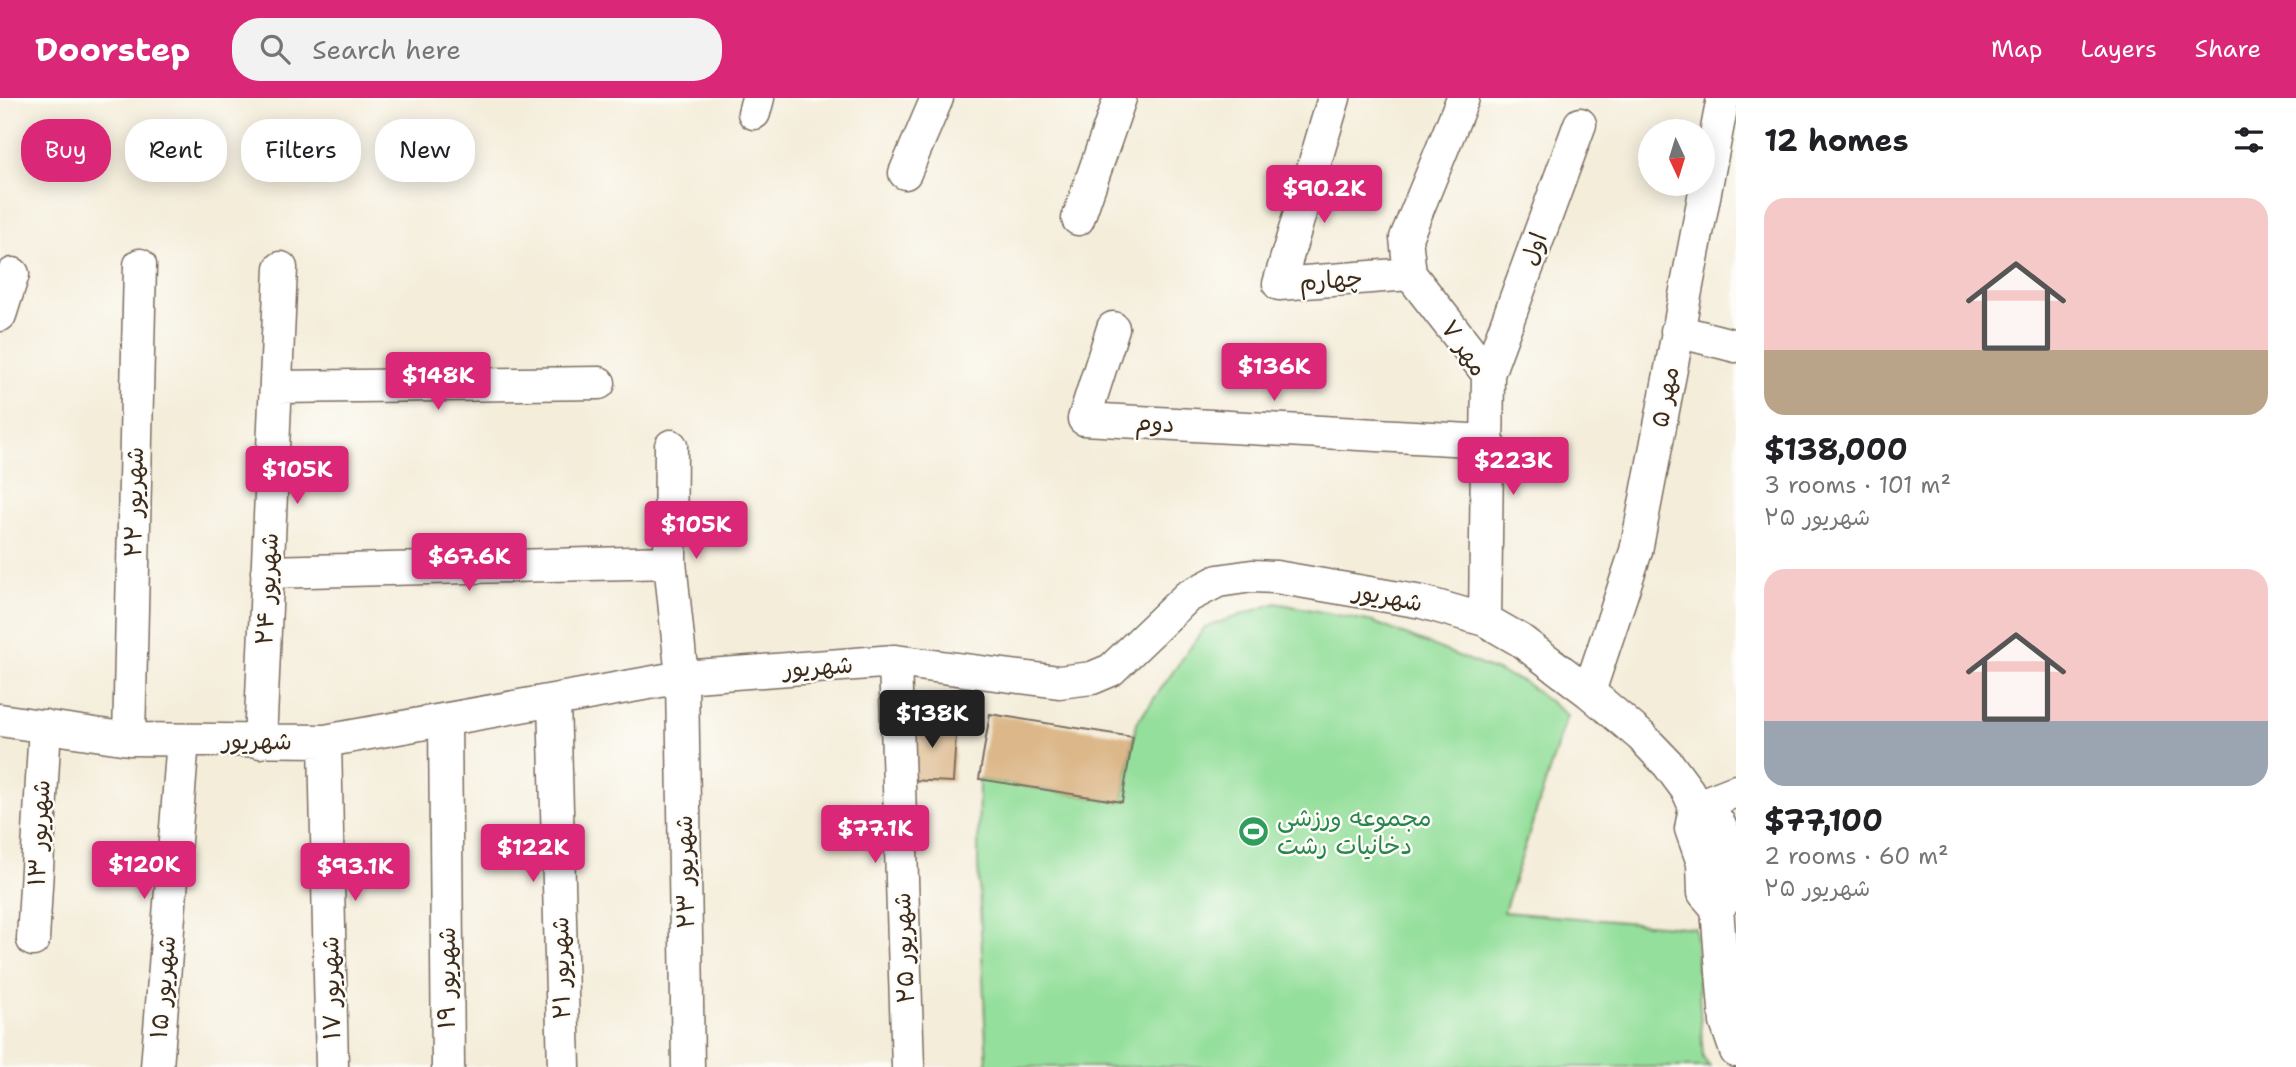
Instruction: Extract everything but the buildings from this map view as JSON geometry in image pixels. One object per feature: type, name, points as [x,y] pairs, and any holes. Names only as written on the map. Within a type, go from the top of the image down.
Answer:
[{"type":"street","points":[[905,173],[937,98]]},
{"type":"street","points":[[1078,219],[1120,98]]},
{"type":"street","name":"چهارم","points":[[1334,98],[1279,284],[1410,274]]},
{"type":"street","points":[[1410,274],[1406,237],[1462,98]]},
{"type":"street","name":"مهر ۵","points":[[1589,692],[1636,551],[1723,98]]},
{"type":"street","name":"اول","points":[[1488,374],[1580,124]]},
{"type":"street","name":"شهریور ۲۲","points":[[129,738],[140,265]]},
{"type":"street","name":"شهریور ۲۴","points":[[260,741],[281,268]]},
{"type":"street","points":[[0,315],[12,274]]},
{"type":"street","name":"مهر ۷","points":[[1410,274],[1488,374],[1485,620]]},
{"type":"street","name":"دوم","points":[[1113,328],[1084,419],[1488,441]]},
{"type":"street","points":[[1677,331],[1736,346]]},
{"type":"street","points":[[276,387],[599,383]]},
{"type":"street","name":"شهریور ۲۳","points":[[671,446],[670,562],[682,677],[688,1067]]},
{"type":"street","points":[[267,572],[670,562]]},
{"type":"street","name":"شهریور","points":[[0,720],[129,738],[325,741],[682,677],[895,662],[1059,682],[1092,678],[1111,670],[1187,597],[1218,581],[1252,576],[1276,577],[1422,602],[1485,620],[1520,640],[1589,692],[1641,736],[1668,764],[1688,791],[1695,807],[1691,829],[1703,863],[1704,893],[1717,908],[1727,1022],[1736,1051]]},
{"type":"street","name":"شهریور ۲۵","points":[[895,662],[908,1067]]},
{"type":"street","name":"شهریور ۲۱","points":[[554,700],[564,1067]]},
{"type":"street","name":"شهریور ۱۹","points":[[445,720],[448,1067]]},
{"type":"street","name":"شهریور ۱۳","points":[[33,940],[45,726]]},
{"type":"street","name":"شهریور ۱۵","points":[[157,1067],[183,740]]},
{"type":"street","name":"شهریور ۱۷","points":[[325,741],[332,1067]]},
{"type":"street","points":[[1695,807],[1736,791]]},
{"type":"street","name":"شهریور","points":[[1695,807],[1715,817],[1730,858],[1734,878],[1731,894],[1717,908]]},
{"type":"green space","name":"مجموعه ورزشی دخانیات رشت","points":[[1276,603],[1373,622],[1524,682],[1567,715],[1504,912],[1695,928],[1703,1058],[1710,1067],[987,1067],[978,862],[979,779],[1122,802],[1136,724],[1205,627]]},
{"type":"place","name":"مجموعه ورزشی دخانیات رشت","points":[[1254,832]]}]
